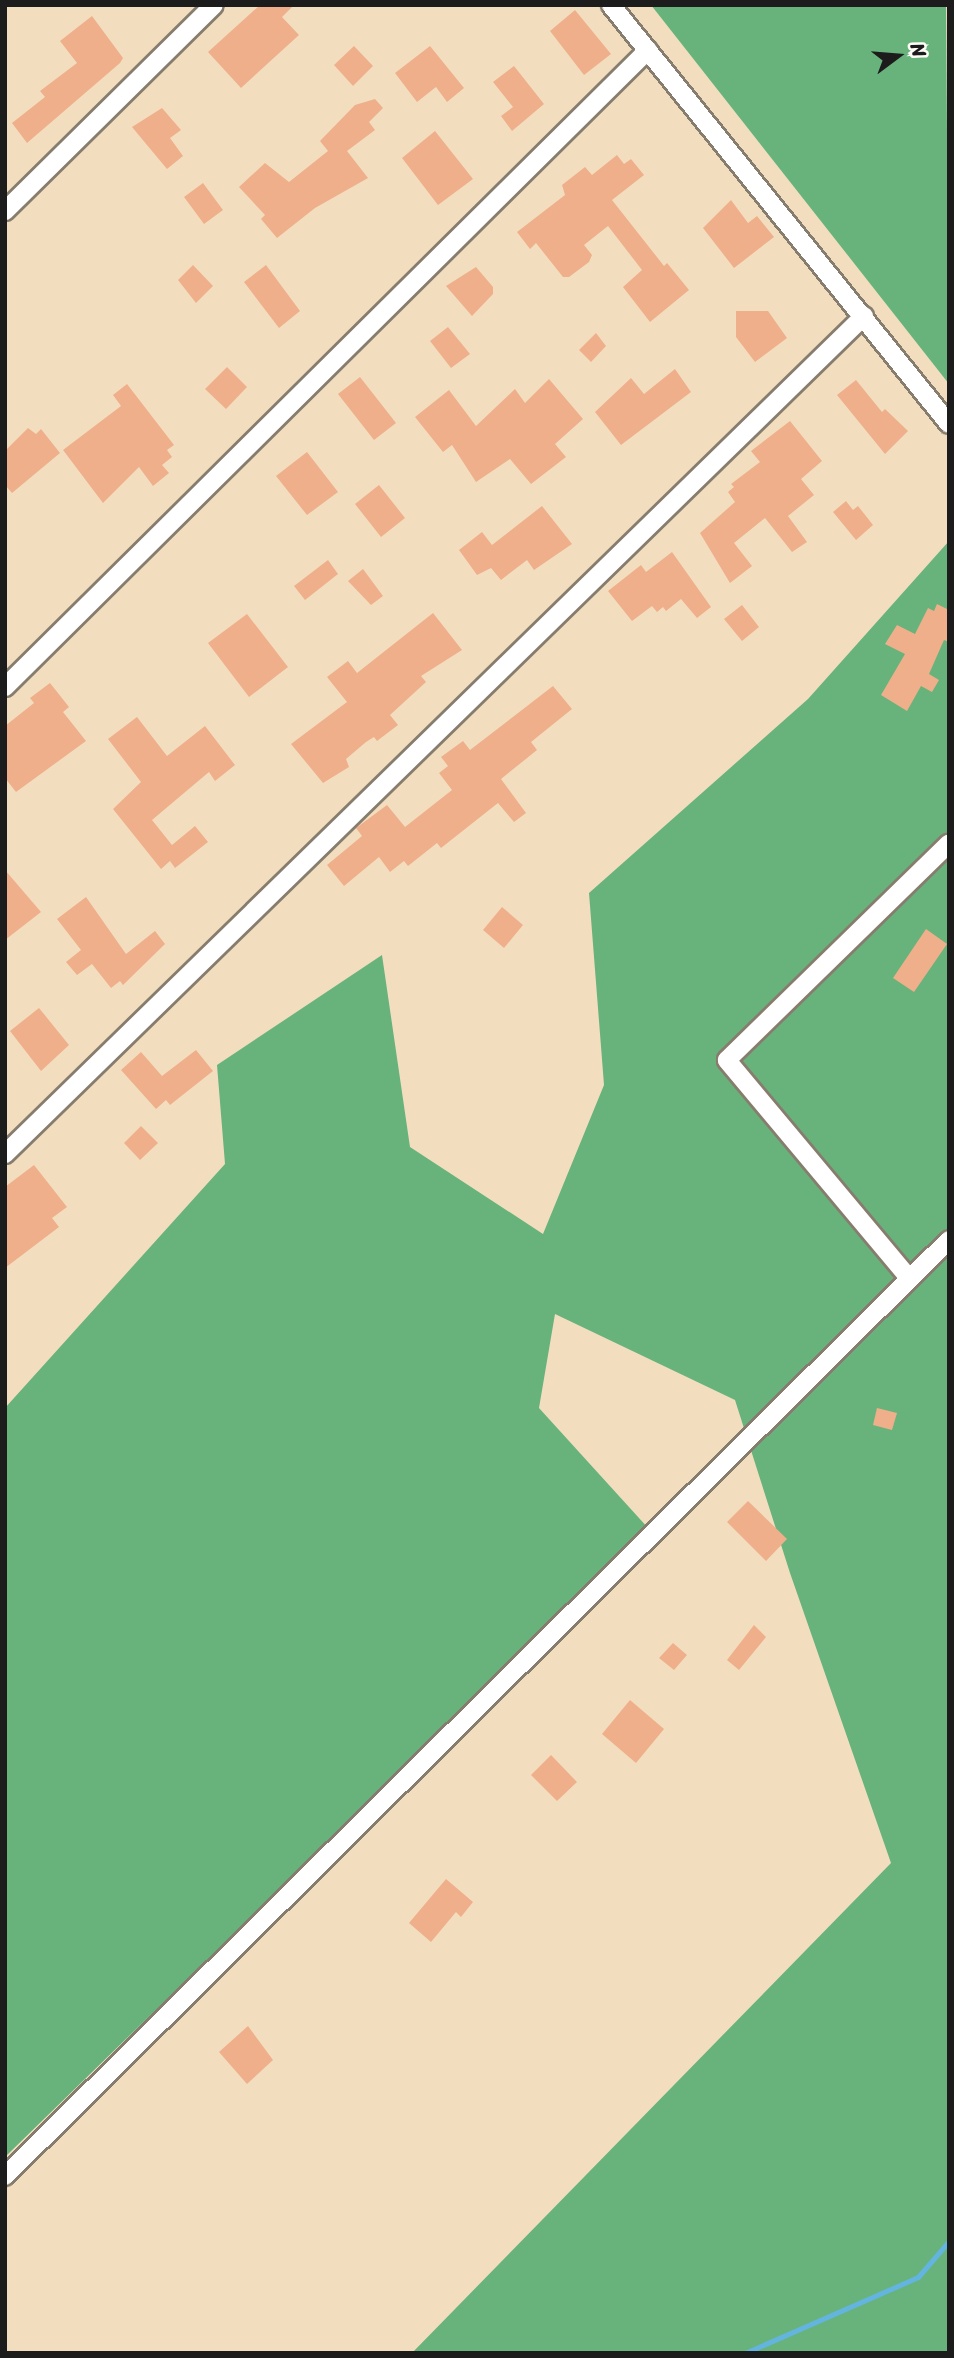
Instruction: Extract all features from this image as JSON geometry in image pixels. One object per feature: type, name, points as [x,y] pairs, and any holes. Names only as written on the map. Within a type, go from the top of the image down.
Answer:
[{"type":"street","points":[[5,211],[214,5]]},
{"type":"street","points":[[611,5],[949,424]]},
{"type":"street","points":[[5,687],[648,50]]},
{"type":"street","points":[[5,1154],[864,316]]},
{"type":"street","points":[[909,1278],[727,1060],[949,843]]},
{"type":"street","points":[[5,2176],[949,1240]]},
{"type":"green space","points":[[651,5],[946,5],[949,384]]},
{"type":"green space","points":[[949,541],[949,2353],[412,2353],[891,1863],[790,1573],[735,1400],[555,1314],[539,1408],[649,1529],[5,2157],[5,1408],[225,1164],[217,1065],[382,955],[410,1147],[543,1234],[604,1085],[589,893],[808,699]]},
{"type":"building","points":[[260,5],[294,5],[282,17],[299,35],[241,88],[208,52]]},
{"type":"building","points":[[575,10],[611,54],[584,75],[550,31]]},
{"type":"building","points":[[92,16],[123,58],[27,143],[12,123],[45,97],[40,91],[77,63],[60,41]]},
{"type":"building","points":[[354,46],[373,66],[353,86],[334,65]]},
{"type":"building","points":[[430,46],[464,88],[447,102],[436,87],[417,102],[395,73]]},
{"type":"building","points":[[514,66],[544,104],[512,131],[501,116],[513,107],[493,82]]},
{"type":"building","points":[[375,99],[383,108],[369,122],[375,130],[347,151],[368,178],[315,208],[277,238],[261,219],[265,215],[239,187],[265,163],[289,182],[328,151],[320,141],[355,105]]},
{"type":"building","points":[[162,108],[181,130],[170,138],[183,156],[167,169],[132,127]]},
{"type":"building","points":[[435,131],[473,179],[438,205],[402,158]]},
{"type":"building","points":[[617,155],[624,164],[631,159],[644,175],[612,200],[664,266],[667,263],[689,290],[650,322],[623,287],[642,270],[608,226],[584,245],[592,255],[589,262],[569,277],[563,277],[536,243],[530,249],[517,232],[565,195],[562,185],[585,167],[592,175]]},
{"type":"building","points":[[203,183],[223,210],[204,224],[184,197]]},
{"type":"building","points":[[731,200],[748,223],[757,216],[774,237],[734,268],[703,228]]},
{"type":"building","points":[[193,265],[213,286],[196,303],[178,280]]},
{"type":"building","points":[[266,265],[300,311],[279,328],[244,282]]},
{"type":"building","points":[[476,267],[493,287],[493,294],[472,316],[446,286]]},
{"type":"building","points":[[736,311],[768,311],[787,338],[755,362],[736,337]]},
{"type":"building","points":[[448,327],[470,354],[451,368],[430,341]]},
{"type":"building","points":[[596,333],[606,346],[591,362],[579,350]]},
{"type":"building","points":[[227,367],[247,387],[226,409],[205,389]]},
{"type":"building","points":[[675,369],[691,392],[621,445],[595,412],[631,378],[644,394]]},
{"type":"building","points":[[360,377],[396,423],[374,440],[338,394]]},
{"type":"building","points":[[549,379],[583,419],[555,444],[566,457],[531,484],[510,459],[476,482],[452,445],[443,452],[415,417],[449,390],[476,426],[515,389],[525,403]]},
{"type":"building","points":[[856,380],[882,412],[885,409],[908,431],[885,454],[837,395]]},
{"type":"building","points":[[127,384],[174,445],[167,450],[172,457],[162,465],[169,473],[153,486],[139,467],[103,503],[63,450],[121,406],[113,395]]},
{"type":"building","points":[[790,421],[822,461],[801,479],[814,495],[788,516],[807,542],[792,552],[765,518],[734,543],[752,566],[730,583],[700,533],[735,502],[728,492],[734,487],[731,484],[760,462],[751,451]]},
{"type":"building","points":[[28,428],[36,434],[41,429],[60,453],[12,493],[5,485],[5,451]]},
{"type":"building","points":[[307,452],[338,492],[307,515],[276,476]]},
{"type":"building","points":[[379,485],[405,518],[381,537],[355,504]]},
{"type":"building","points":[[846,501],[853,510],[858,506],[873,525],[856,540],[833,512]]},
{"type":"building","points":[[542,506],[572,544],[534,570],[527,560],[501,580],[491,568],[477,575],[459,550],[482,532],[492,545]]},
{"type":"building","points":[[672,552],[711,607],[697,618],[681,599],[666,611],[663,607],[657,612],[652,606],[632,621],[608,591],[641,565],[646,572]]},
{"type":"building","points":[[328,560],[338,574],[305,600],[294,586]]},
{"type":"building","points":[[363,569],[383,596],[371,605],[348,581]]},
{"type":"building","points":[[937,604],[949,610],[949,642],[944,640],[929,674],[939,680],[932,692],[921,686],[907,711],[881,695],[905,654],[885,644],[897,625],[915,634],[928,608],[934,611]]},
{"type":"building","points":[[742,605],[759,627],[742,641],[724,619]]},
{"type":"building","points":[[433,613],[462,650],[421,676],[426,682],[390,715],[398,725],[377,741],[374,737],[366,742],[346,759],[349,767],[323,783],[291,744],[347,702],[327,677],[348,661],[357,673]]},
{"type":"building","points":[[247,614],[288,667],[249,697],[208,643]]},
{"type":"building","points":[[50,683],[69,707],[63,712],[86,741],[16,792],[5,778],[5,726],[34,703],[30,698]]},
{"type":"building","points":[[553,686],[572,709],[531,742],[537,750],[501,779],[526,813],[514,822],[498,803],[441,848],[437,843],[408,866],[404,861],[390,872],[379,857],[344,886],[327,865],[362,836],[356,828],[387,805],[405,827],[452,790],[439,773],[448,766],[441,757],[463,741],[470,750]]},
{"type":"building","points":[[137,717],[167,756],[205,726],[235,765],[215,781],[209,772],[152,820],[172,845],[195,826],[208,842],[175,868],[170,861],[161,869],[113,809],[141,782],[108,739]]},
{"type":"building","points":[[5,870],[41,912],[5,940]]},
{"type":"building","points":[[86,897],[126,954],[155,931],[165,944],[123,985],[120,981],[111,988],[92,964],[77,975],[66,962],[81,950],[57,919]]},
{"type":"building","points":[[502,907],[523,925],[504,948],[483,930]]},
{"type":"building","points":[[926,929],[947,944],[914,992],[893,978]]},
{"type":"building","points":[[39,1008],[69,1045],[41,1071],[10,1031]]},
{"type":"building","points":[[196,1050],[213,1071],[170,1105],[166,1100],[156,1109],[121,1070],[141,1052],[162,1076]]},
{"type":"building","points":[[141,1126],[158,1143],[140,1160],[124,1143]]},
{"type":"building","points":[[34,1165],[67,1207],[52,1218],[59,1227],[5,1268],[5,1187]]},
{"type":"building","points":[[877,1408],[897,1413],[892,1430],[873,1425]]},
{"type":"building","points":[[748,1501],[787,1539],[766,1561],[727,1522]]},
{"type":"building","points":[[754,1625],[766,1637],[739,1670],[727,1660]]},
{"type":"building","points":[[673,1643],[687,1655],[674,1670],[659,1658]]},
{"type":"building","points":[[630,1700],[664,1729],[636,1763],[602,1734]]},
{"type":"building","points":[[551,1755],[577,1782],[557,1801],[531,1775]]},
{"type":"building","points":[[446,1879],[473,1902],[461,1917],[456,1912],[431,1942],[409,1923]]},
{"type":"building","points":[[248,2026],[273,2060],[247,2084],[219,2052]]},
{"type":"waterway","points":[[745,2353],[918,2277],[949,2241]]}]
